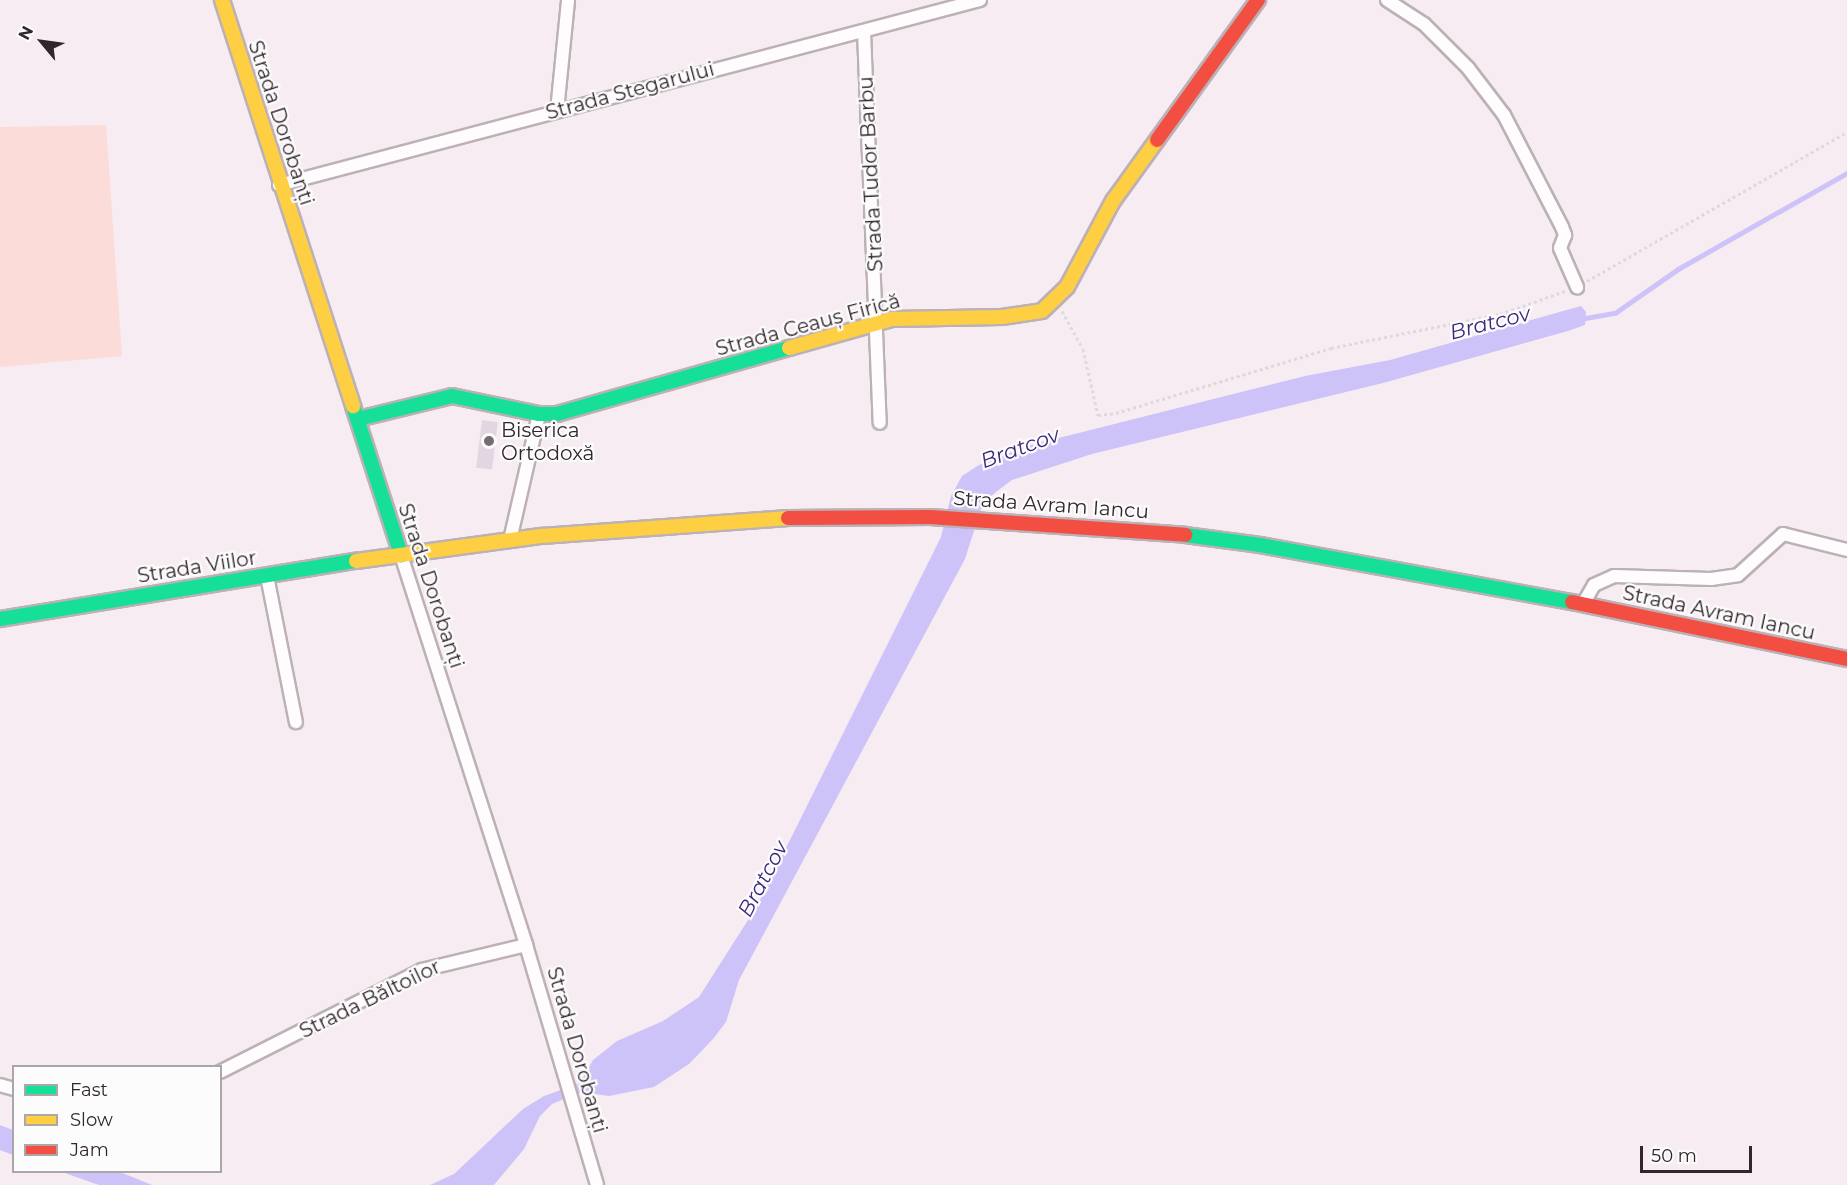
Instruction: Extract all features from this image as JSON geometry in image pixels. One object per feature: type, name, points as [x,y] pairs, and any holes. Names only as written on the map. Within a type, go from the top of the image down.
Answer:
[{"type":"main road","name":"Strada Dorobanți","points":[[222,0],[279,185],[401,555]]},
{"type":"main road","points":[[1057,302],[1113,201],[1258,0]]},
{"type":"main road","name":"Strada Ceauș Firică","points":[[358,419],[452,396],[469,397],[539,414],[556,414],[688,379],[877,322],[922,316],[1028,316],[1057,302]]},
{"type":"main road","name":"Strada Avram Iancu","points":[[401,555],[510,540],[700,522],[930,517],[1011,520],[1151,531],[1260,545],[1583,604],[1847,659]]},
{"type":"main road","name":"Strada Viilor","points":[[0,618],[401,555]]},
{"type":"street","points":[[557,111],[567,0]]},
{"type":"street","name":"Strada Stegarului","points":[[279,185],[980,0]]},
{"type":"street","points":[[1387,0],[1424,24],[1468,68],[1504,115],[1562,227],[1565,235],[1560,248],[1577,287]]},
{"type":"street","name":"Strada Tudor Barbu","points":[[864,32],[880,423]]},
{"type":"street","points":[[510,540],[539,414]]},
{"type":"street","name":"Strada Avram Iancu","points":[[1583,604],[1594,585],[1614,576],[1711,579],[1738,575],[1783,534],[1847,550]]},
{"type":"street","name":"Strada Dorobanți","points":[[401,555],[526,945],[563,1079],[597,1185]]},
{"type":"street","points":[[267,576],[296,722]]},
{"type":"street","name":"Strada Băltoilor","points":[[222,1071],[422,969],[526,945]]},
{"type":"path","points":[[1057,302],[1083,349],[1098,415],[1116,413],[1331,348],[1500,314],[1577,287],[1847,132]]},
{"type":"shaded area","points":[[106,125],[122,356],[0,367],[0,127]]},
{"type":"shaded area","points":[[1581,306],[1586,312],[1585,325],[1568,331],[1383,383],[1092,454],[1012,480],[996,492],[983,503],[965,559],[739,980],[726,1022],[713,1039],[689,1064],[654,1087],[609,1096],[581,1092],[552,1104],[540,1116],[524,1149],[494,1185],[430,1185],[454,1174],[523,1109],[544,1096],[580,1083],[593,1060],[617,1041],[663,1021],[699,997],[757,906],[941,537],[951,496],[962,476],[979,465],[1031,445],[1305,376],[1390,360]]},
{"type":"shaded area","points":[[0,1125],[12,1130],[12,1155],[0,1150]]},
{"type":"shaded area","points":[[65,1173],[122,1173],[152,1185],[99,1185]]},
{"type":"building","points":[[482,420],[498,422],[492,470],[476,468]]},
{"type":"waterway","name":"Bratcov","points":[[1580,319],[1615,313],[1678,269],[1847,173]]},
{"type":"traffic: fast","points":[[358,419],[452,396],[539,414],[557,414],[789,348]]},
{"type":"traffic: fast","points":[[353,406],[401,555]]},
{"type":"traffic: fast","points":[[1185,535],[1260,545],[1572,602]]},
{"type":"traffic: fast","points":[[0,619],[356,561]]},
{"type":"traffic: slow","points":[[222,0],[353,406]]},
{"type":"traffic: slow","points":[[789,348],[892,319],[1002,317],[1042,311],[1067,287],[1113,201],[1157,140]]},
{"type":"traffic: slow","points":[[356,561],[542,536],[788,518]]},
{"type":"traffic: jam","points":[[1157,140],[1258,0]]},
{"type":"traffic: jam","points":[[788,518],[930,517],[1185,535]]},
{"type":"traffic: jam","points":[[1572,602],[1847,659]]},
{"type":"place","name":"Biserica Ortodoxă","points":[[489,441]]}]
